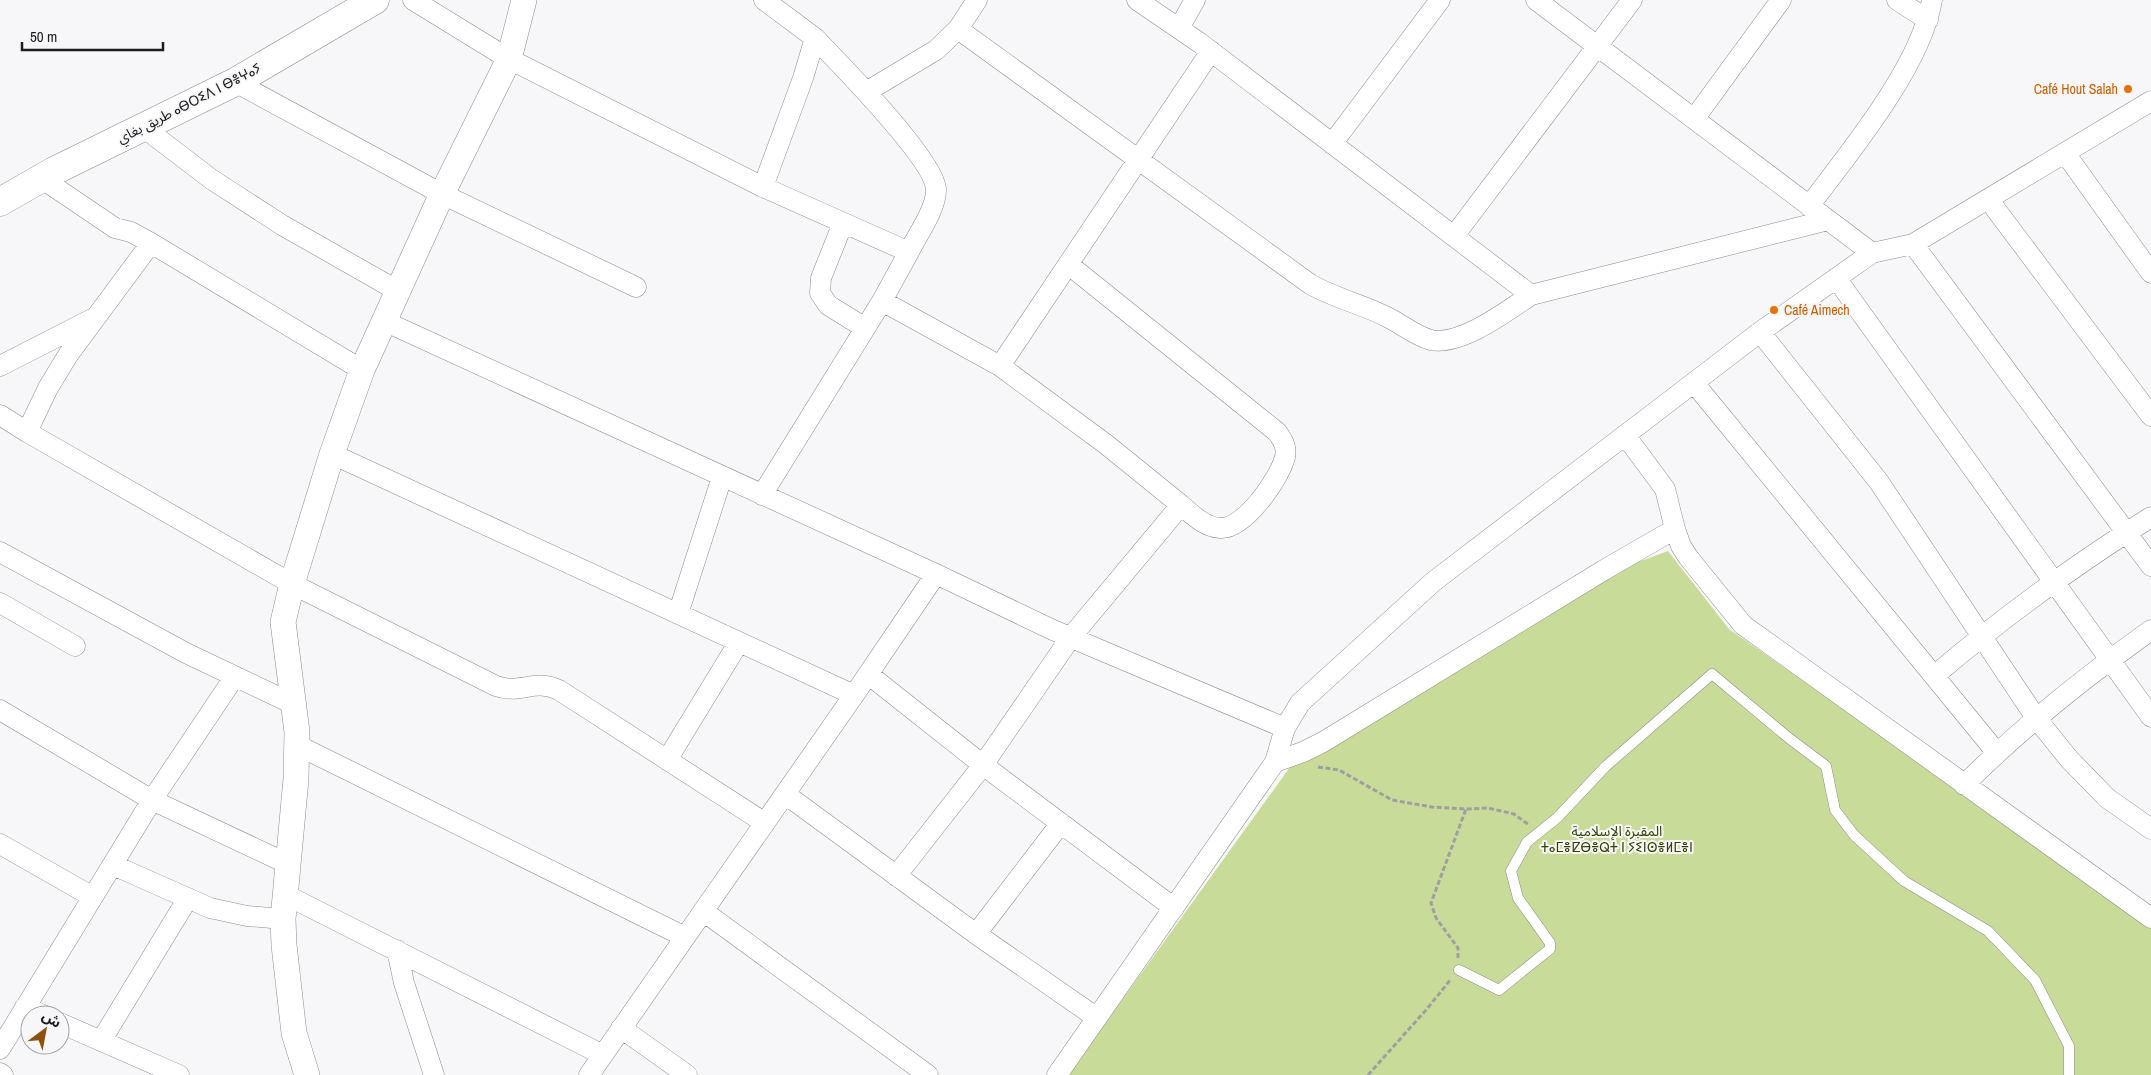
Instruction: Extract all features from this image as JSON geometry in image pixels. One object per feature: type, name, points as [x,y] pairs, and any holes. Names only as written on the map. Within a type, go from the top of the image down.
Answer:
[{"type":"main road","name":"طريق بغاي ⴰⴱⵔⵉⴷ ⵏ ⴱⴻⵖⴰⵢ","points":[[0,202],[47,175],[235,82],[375,0]]},
{"type":"street","points":[[413,0],[509,59],[763,187],[908,252]]},
{"type":"street","points":[[307,1075],[294,1033],[288,990],[283,919],[296,779],[297,745],[296,715],[283,622],[292,584],[332,454],[362,370],[442,194],[509,59],[524,0]]},
{"type":"street","points":[[762,495],[882,301],[934,203],[936,190],[933,177],[922,158],[866,92],[815,38],[764,0]]},
{"type":"street","points":[[866,92],[936,50],[958,29],[977,0]]},
{"type":"street","points":[[1137,0],[1211,51],[1531,295]]},
{"type":"street","points":[[1179,28],[1195,0]]},
{"type":"street","points":[[1332,144],[1440,0]]},
{"type":"street","points":[[1536,0],[1872,253]]},
{"type":"street","points":[[1454,236],[1632,0]]},
{"type":"street","points":[[1694,119],[1781,0]]},
{"type":"street","points":[[1897,0],[1928,20]]},
{"type":"street","points":[[1809,206],[1850,152],[1901,76],[1928,20],[1932,0]]},
{"type":"street","points":[[958,29],[1310,284],[1324,292],[1387,317],[1421,336],[1444,341],[1455,338],[1489,322],[1531,295],[1828,220]]},
{"type":"street","points":[[763,187],[804,78],[815,38]]},
{"type":"street","points":[[1000,366],[1211,51]]},
{"type":"street","points":[[235,82],[442,194],[636,287]]},
{"type":"street","points":[[1057,1075],[1275,762],[1284,728],[1300,703],[1433,582],[1760,332],[1872,253],[1912,244],[2065,152],[2150,104]]},
{"type":"street","points":[[143,126],[211,178],[282,225],[398,291]]},
{"type":"street","points":[[2065,152],[2151,273]]},
{"type":"street","points":[[47,175],[101,219],[115,228],[131,232],[362,370]]},
{"type":"street","points":[[1988,199],[2151,416]]},
{"type":"street","points":[[843,222],[821,278],[820,293],[828,305],[865,328]]},
{"type":"street","points":[[27,432],[48,388],[96,317],[151,244]]},
{"type":"street","points":[[1912,244],[2126,533],[2149,560]]},
{"type":"street","points":[[882,301],[1000,366],[1108,445],[1206,525],[1222,528],[1234,526],[1255,507],[1278,476],[1286,456],[1285,444],[1277,432],[1068,264]]},
{"type":"street","points":[[1836,278],[2151,717]]},
{"type":"street","points":[[0,366],[96,317]]},
{"type":"street","points":[[384,321],[1071,637],[1284,728]]},
{"type":"street","points":[[1760,332],[1879,482],[2036,718],[2068,758],[2107,798],[2151,829]]},
{"type":"street","points":[[1694,383],[1997,753]]},
{"type":"street","points":[[0,415],[292,584],[496,686],[508,690],[537,684],[559,690],[765,823]]},
{"type":"street","points":[[1625,435],[1665,489],[1681,546],[1743,625],[2151,918]]},
{"type":"street","points":[[332,454],[854,695]]},
{"type":"street","points":[[678,614],[722,477]]},
{"type":"street","points":[[896,876],[983,765],[1071,637],[1181,505]]},
{"type":"street","points":[[1934,676],[1982,636],[2054,582],[2151,517]]},
{"type":"street","points":[[1275,762],[1303,752],[1323,742],[1547,604],[1675,529]]},
{"type":"street","points":[[0,552],[186,653],[293,704]]},
{"type":"street","points":[[589,1075],[936,574]]},
{"type":"street","points":[[0,603],[75,646]]},
{"type":"street","points":[[1964,785],[2036,718],[2109,660],[2151,630]]},
{"type":"street","points":[[667,760],[739,642]]},
{"type":"street","points":[[868,674],[983,765],[1174,908]]},
{"type":"street","points":[[37,1005],[93,898],[113,864],[152,800],[234,676]]},
{"type":"street","points":[[0,710],[152,800],[288,864]]},
{"type":"street","points":[[297,745],[686,937]]},
{"type":"street","points":[[785,794],[976,934],[1097,1018]]},
{"type":"street","points":[[976,934],[1061,823]]},
{"type":"street","points":[[0,844],[93,898]]},
{"type":"street","points":[[113,864],[210,908],[247,916],[283,919]]},
{"type":"street","points":[[286,895],[603,1055]]},
{"type":"street","points":[[101,1040],[188,898]]},
{"type":"street","points":[[703,911],[928,1075]]},
{"type":"street","points":[[397,950],[404,983],[434,1075]]},
{"type":"street","points":[[0,1049],[6,1025],[20,1018]]},
{"type":"street","points":[[70,1026],[179,1075]]},
{"type":"street","points":[[621,1028],[687,1075]]},
{"type":"lane","points":[[1459,970],[1499,990],[1550,949],[1550,943],[1518,898],[1511,871],[1527,842],[1557,818],[1606,766],[1712,674],[1790,739],[1826,766],[1835,810],[1854,835],[1904,881],[1988,931],[2035,980],[2069,1046],[2069,1075]]},
{"type":"path","points":[[1314,766],[1339,770],[1392,800],[1432,807],[1466,810],[1488,808],[1514,814],[1540,832]]},
{"type":"path","points":[[1368,1075],[1459,970],[1458,948],[1436,918],[1431,903],[1466,810]]},
{"type":"green space","name":"المقبرة الإسلامية ⵜⴰⵎⴻⵇⴱⴻⵕⵜ ⵏ ⵢⵉⵏⵙⴻⵍⵎⴻⵏ","points":[[1668,551],[1729,629],[2151,924],[2151,1075],[1068,1075],[1293,763],[1600,576]]},
{"type":"place","name":"Café Hout Salah","points":[[2128,89]]},
{"type":"place","name":"Café Aimech","points":[[1774,310]]}]
